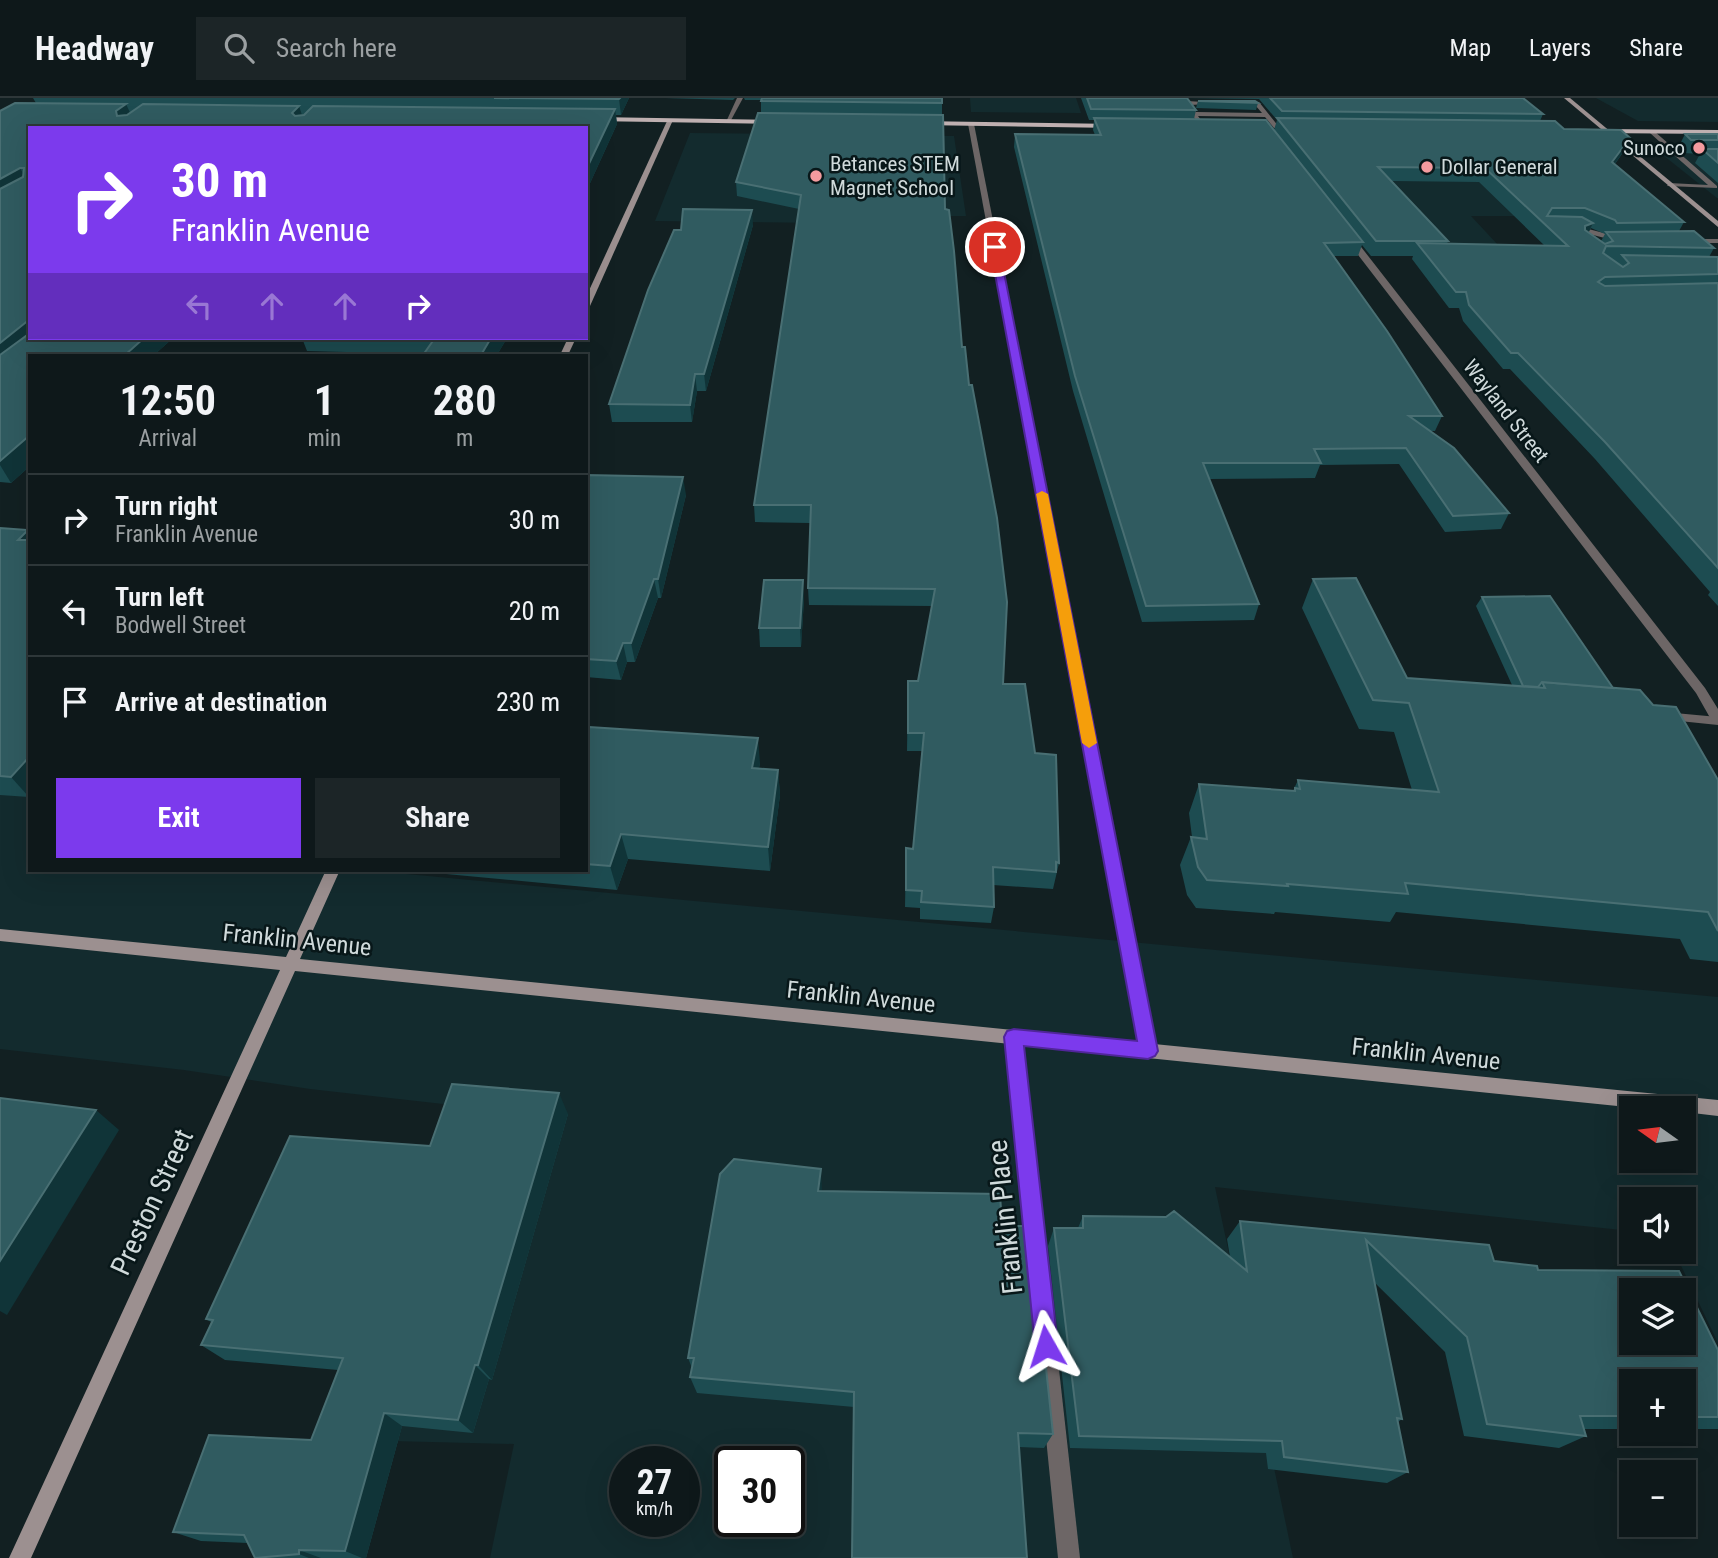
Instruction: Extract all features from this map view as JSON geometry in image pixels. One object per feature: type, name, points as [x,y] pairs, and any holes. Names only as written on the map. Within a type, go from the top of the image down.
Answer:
[{"type":"main road","points":[[1567,98],[1718,225]]},
{"type":"main road","points":[[581,119],[790,122]]},
{"type":"main road","points":[[588,302],[670,120]]},
{"type":"main road","points":[[915,123],[1124,126]]},
{"type":"main road","points":[[1190,126],[1214,127]]},
{"type":"main road","points":[[1273,132],[1289,128]]},
{"type":"main road","points":[[1595,131],[1718,132]]},
{"type":"main road","name":"Preston Street","points":[[20,1558],[332,872]]},
{"type":"main road","name":"Franklin Avenue","points":[[0,934],[1718,1108]]},
{"type":"street","points":[[728,121],[740,98]]},
{"type":"street","points":[[1203,127],[1187,103],[1222,103]]},
{"type":"street","points":[[1234,103],[1257,103],[1267,115],[1273,132]]},
{"type":"street","points":[[1196,114],[1267,115]]},
{"type":"street","points":[[971,124],[1148,1051]]},
{"type":"street","points":[[1264,127],[1273,132]]},
{"type":"street","points":[[1651,132],[1715,187],[1670,185]]},
{"type":"street","points":[[1704,132],[1718,142]]},
{"type":"street","points":[[1664,143],[1677,143]]},
{"type":"street","points":[[1628,151],[1692,158]]},
{"type":"street","name":"Wayland Street","points":[[1338,223],[1701,691],[1718,720]]},
{"type":"street","points":[[1567,227],[1578,227],[1585,233],[1628,242],[1594,243]]},
{"type":"street","points":[[1675,241],[1718,242]]},
{"type":"street","points":[[1650,715],[1718,720]]},
{"type":"street","name":"Franklin Place","points":[[1014,1037],[1069,1558]]},
{"type":"shaded area","points":[[970,98],[1076,98],[1081,113],[971,112]]},
{"type":"shaded area","points":[[1596,98],[1718,98],[1718,122],[1638,121]]},
{"type":"shaded area","name":"Betances STEM Magnet School","points":[[690,133],[954,136],[966,216],[834,216],[833,223],[655,221]]},
{"type":"shaded area","points":[[1349,141],[1553,143],[1516,216],[1471,216],[1513,261],[1453,260]]},
{"type":"shaded area","points":[[1649,144],[1718,145],[1718,198],[1717,198]]},
{"type":"shaded area","points":[[28,593],[28,872],[396,872],[1718,997],[1718,1343],[1696,1297],[1696,1278],[1687,1278],[1680,1264],[1696,1264],[1696,1187],[1619,1187],[1619,1230],[1215,1187],[1293,1558],[490,1558],[514,1444],[352,1440],[452,1105],[310,1089],[184,1070],[0,1049],[0,606]]},
{"type":"building","points":[[494,98],[620,98],[619,99]]},
{"type":"building","points":[[762,98],[942,98],[942,103],[761,101]]},
{"type":"building","points":[[1087,98],[1187,98],[1196,110],[1091,109]]},
{"type":"building","points":[[1270,98],[1523,98],[1543,114],[1282,111]]},
{"type":"building","points":[[1198,101],[1255,101],[1258,103]]},
{"type":"building","points":[[15,103],[126,104],[116,111],[117,116],[127,115],[143,104],[299,106],[292,113],[295,116],[304,115],[313,106],[615,109],[588,166],[588,126],[28,126],[28,321],[0,343],[0,189],[23,177],[24,168],[0,179],[0,111]]},
{"type":"building","points":[[758,113],[943,115],[945,209],[949,210],[962,347],[965,347],[969,385],[972,385],[997,518],[1007,602],[1003,684],[1025,684],[1035,753],[1056,755],[1059,863],[1056,862],[1056,872],[993,867],[994,907],[921,902],[922,891],[906,890],[906,848],[913,849],[924,733],[908,733],[908,681],[918,681],[935,589],[808,588],[811,505],[754,505],[801,195],[736,182]]},
{"type":"building","points":[[1094,118],[1266,120],[1363,242],[1324,243],[1387,331],[1442,416],[1409,416],[1454,448],[1509,513],[1453,516],[1406,448],[1314,449],[1321,463],[1203,463],[1259,604],[1146,606],[1075,376],[1015,134],[1101,135]]},
{"type":"building","points":[[1277,118],[1555,121],[1564,129],[1621,130],[1630,138],[1612,162],[1684,222],[1617,223],[1585,208],[1552,208],[1547,216],[1582,217],[1593,223],[1585,226],[1585,230],[1605,244],[1613,241],[1606,232],[1694,231],[1714,248],[1606,246],[1603,253],[1623,267],[1629,263],[1622,255],[1718,257],[1718,274],[1605,277],[1598,282],[1605,286],[1718,283],[1718,568],[1605,442],[1518,353],[1511,353],[1469,305],[1466,292],[1456,292],[1417,243],[1568,246],[1485,168],[1378,167],[1448,241],[1376,241]]},
{"type":"building","points":[[1685,134],[1718,134],[1718,140],[1691,140]]},
{"type":"building","points":[[1702,149],[1718,149],[1718,163]]},
{"type":"building","points":[[683,209],[752,210],[704,374],[695,374],[690,405],[609,404],[648,290],[674,230],[681,230]]},
{"type":"building","points":[[28,334],[28,340],[142,340],[126,354],[28,354],[28,437],[0,461],[0,355]]},
{"type":"building","points":[[434,340],[490,340],[482,354],[424,354]]},
{"type":"building","points":[[588,475],[683,477],[658,579],[654,579],[631,643],[623,643],[616,661],[588,659]]},
{"type":"building","points":[[0,528],[28,530],[18,540],[28,540],[28,758],[11,777],[0,776]]},
{"type":"building","points":[[1356,578],[1407,678],[1545,688],[1542,682],[1640,690],[1653,705],[1676,707],[1718,780],[1718,931],[1708,912],[1405,883],[1408,894],[1207,880],[1198,867],[1191,837],[1207,839],[1199,784],[1295,791],[1295,788],[1300,789],[1298,780],[1439,792],[1409,703],[1373,700],[1313,579]]},
{"type":"building","points":[[764,580],[803,580],[800,628],[759,628]]},
{"type":"building","points":[[1550,596],[1613,688],[1542,682],[1538,687],[1523,686],[1482,597]]},
{"type":"building","points":[[589,727],[758,738],[752,768],[778,770],[768,847],[621,834],[610,866],[588,864]]},
{"type":"building","points":[[452,1084],[559,1093],[478,1365],[475,1365],[458,1420],[384,1413],[345,1551],[299,1550],[299,1554],[255,1558],[244,1535],[173,1532],[209,1435],[311,1440],[343,1358],[201,1345],[213,1320],[206,1319],[290,1136],[430,1146]]},
{"type":"building","points":[[0,1098],[96,1110],[0,1261]]},
{"type":"building","points":[[734,1159],[821,1169],[818,1191],[1000,1194],[1002,1226],[1031,1226],[1053,1434],[1018,1433],[1027,1558],[852,1558],[854,1392],[690,1377],[694,1358],[688,1358],[720,1174]]},
{"type":"building","points":[[1174,1211],[1247,1271],[1240,1221],[1489,1245],[1494,1261],[1537,1266],[1538,1270],[1679,1271],[1682,1278],[1619,1278],[1619,1355],[1696,1355],[1696,1305],[1718,1350],[1718,1417],[1696,1417],[1696,1369],[1619,1369],[1619,1416],[1580,1416],[1586,1436],[1487,1424],[1467,1337],[1366,1240],[1402,1419],[1397,1418],[1408,1472],[1284,1457],[1282,1441],[1079,1436],[1054,1228],[1083,1228],[1083,1216],[1166,1217]]},
{"type":"slow traffic","points":[[1042,494],[1089,743]]},
{"type":"place","name":"Sunoco","points":[[1699,148]]},
{"type":"place","name":"Dollar General","points":[[1427,167]]},
{"type":"place","name":"Betances STEM Magnet School","points":[[816,176]]},
{"type":"route","points":[[995,247],[1148,1051],[1014,1037],[1046,1346]]}]
